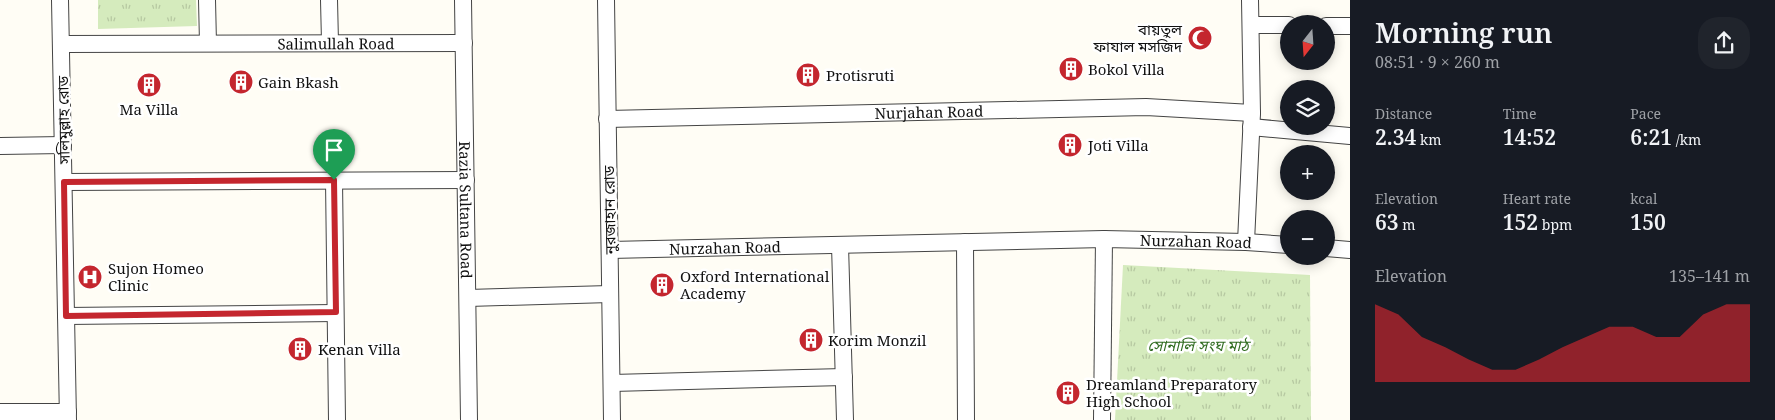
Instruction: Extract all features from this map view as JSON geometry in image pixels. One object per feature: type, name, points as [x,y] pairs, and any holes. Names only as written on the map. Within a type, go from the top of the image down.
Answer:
[{"type":"street","name":"সলিমুল্লাহ রোড","points":[[60,0],[68,416]]},
{"type":"street","points":[[208,0],[208,43]]},
{"type":"street","points":[[330,0],[330,42]]},
{"type":"street","name":"Razia Sultana Road","points":[[463,0],[470,420]]},
{"type":"street","name":"নুরজাহান রোড","points":[[606,0],[612,420]]},
{"type":"street","points":[[1246,242],[1251,120],[1250,0]]},
{"type":"street","points":[[1251,25],[1280,25]]},
{"type":"street","points":[[1335,26],[1350,26]]},
{"type":"street","name":"Salimullah Road","points":[[61,44],[464,43]]},
{"type":"street","name":"Nurjahan Road","points":[[608,119],[1146,107],[1251,120],[1350,136]]},
{"type":"street","points":[[0,146],[63,146]]},
{"type":"street","points":[[334,180],[337,420]]},
{"type":"street","points":[[64,182],[466,180]]},
{"type":"street","points":[[1102,420],[1104,240]]},
{"type":"street","name":"Nurzahan Road","points":[[610,250],[1104,240],[1246,242],[1280,244]]},
{"type":"street","points":[[965,242],[966,420]]},
{"type":"street","points":[[840,245],[845,420]]},
{"type":"street","points":[[1335,249],[1350,250]]},
{"type":"street","points":[[468,298],[610,294]]},
{"type":"street","points":[[66,316],[336,312]]},
{"type":"street","points":[[612,383],[844,377]]},
{"type":"street","points":[[0,412],[68,416]]},
{"type":"green space","points":[[98,0],[196,0],[197,26],[98,29]]},
{"type":"green space","name":"সোনালি সংঘ মাঠ","points":[[1123,265],[1310,275],[1311,420],[1115,420]]},
{"type":"place","name":"বায়তুল ফাযাল মসজিদ","points":[[1200,38]]},
{"type":"place","name":"Bokol Villa","points":[[1071,69]]},
{"type":"place","name":"Protisruti","points":[[808,75]]},
{"type":"place","name":"Gain Bkash","points":[[241,82]]},
{"type":"place","name":"Ma Villa","points":[[149,85]]},
{"type":"place","name":"Joti Villa","points":[[1070,145]]},
{"type":"place","name":"Sujon Homeo Clinic","points":[[90,277]]},
{"type":"place","name":"Oxford International Academy","points":[[662,285]]},
{"type":"place","name":"Korim Monzil","points":[[811,340]]},
{"type":"place","name":"Kenan Villa","points":[[300,349]]},
{"type":"place","name":"Dreamland Preparatory High School","points":[[1068,393]]},
{"type":"route","points":[[334,180],[336,312],[66,316],[64,182],[334,180]]}]
